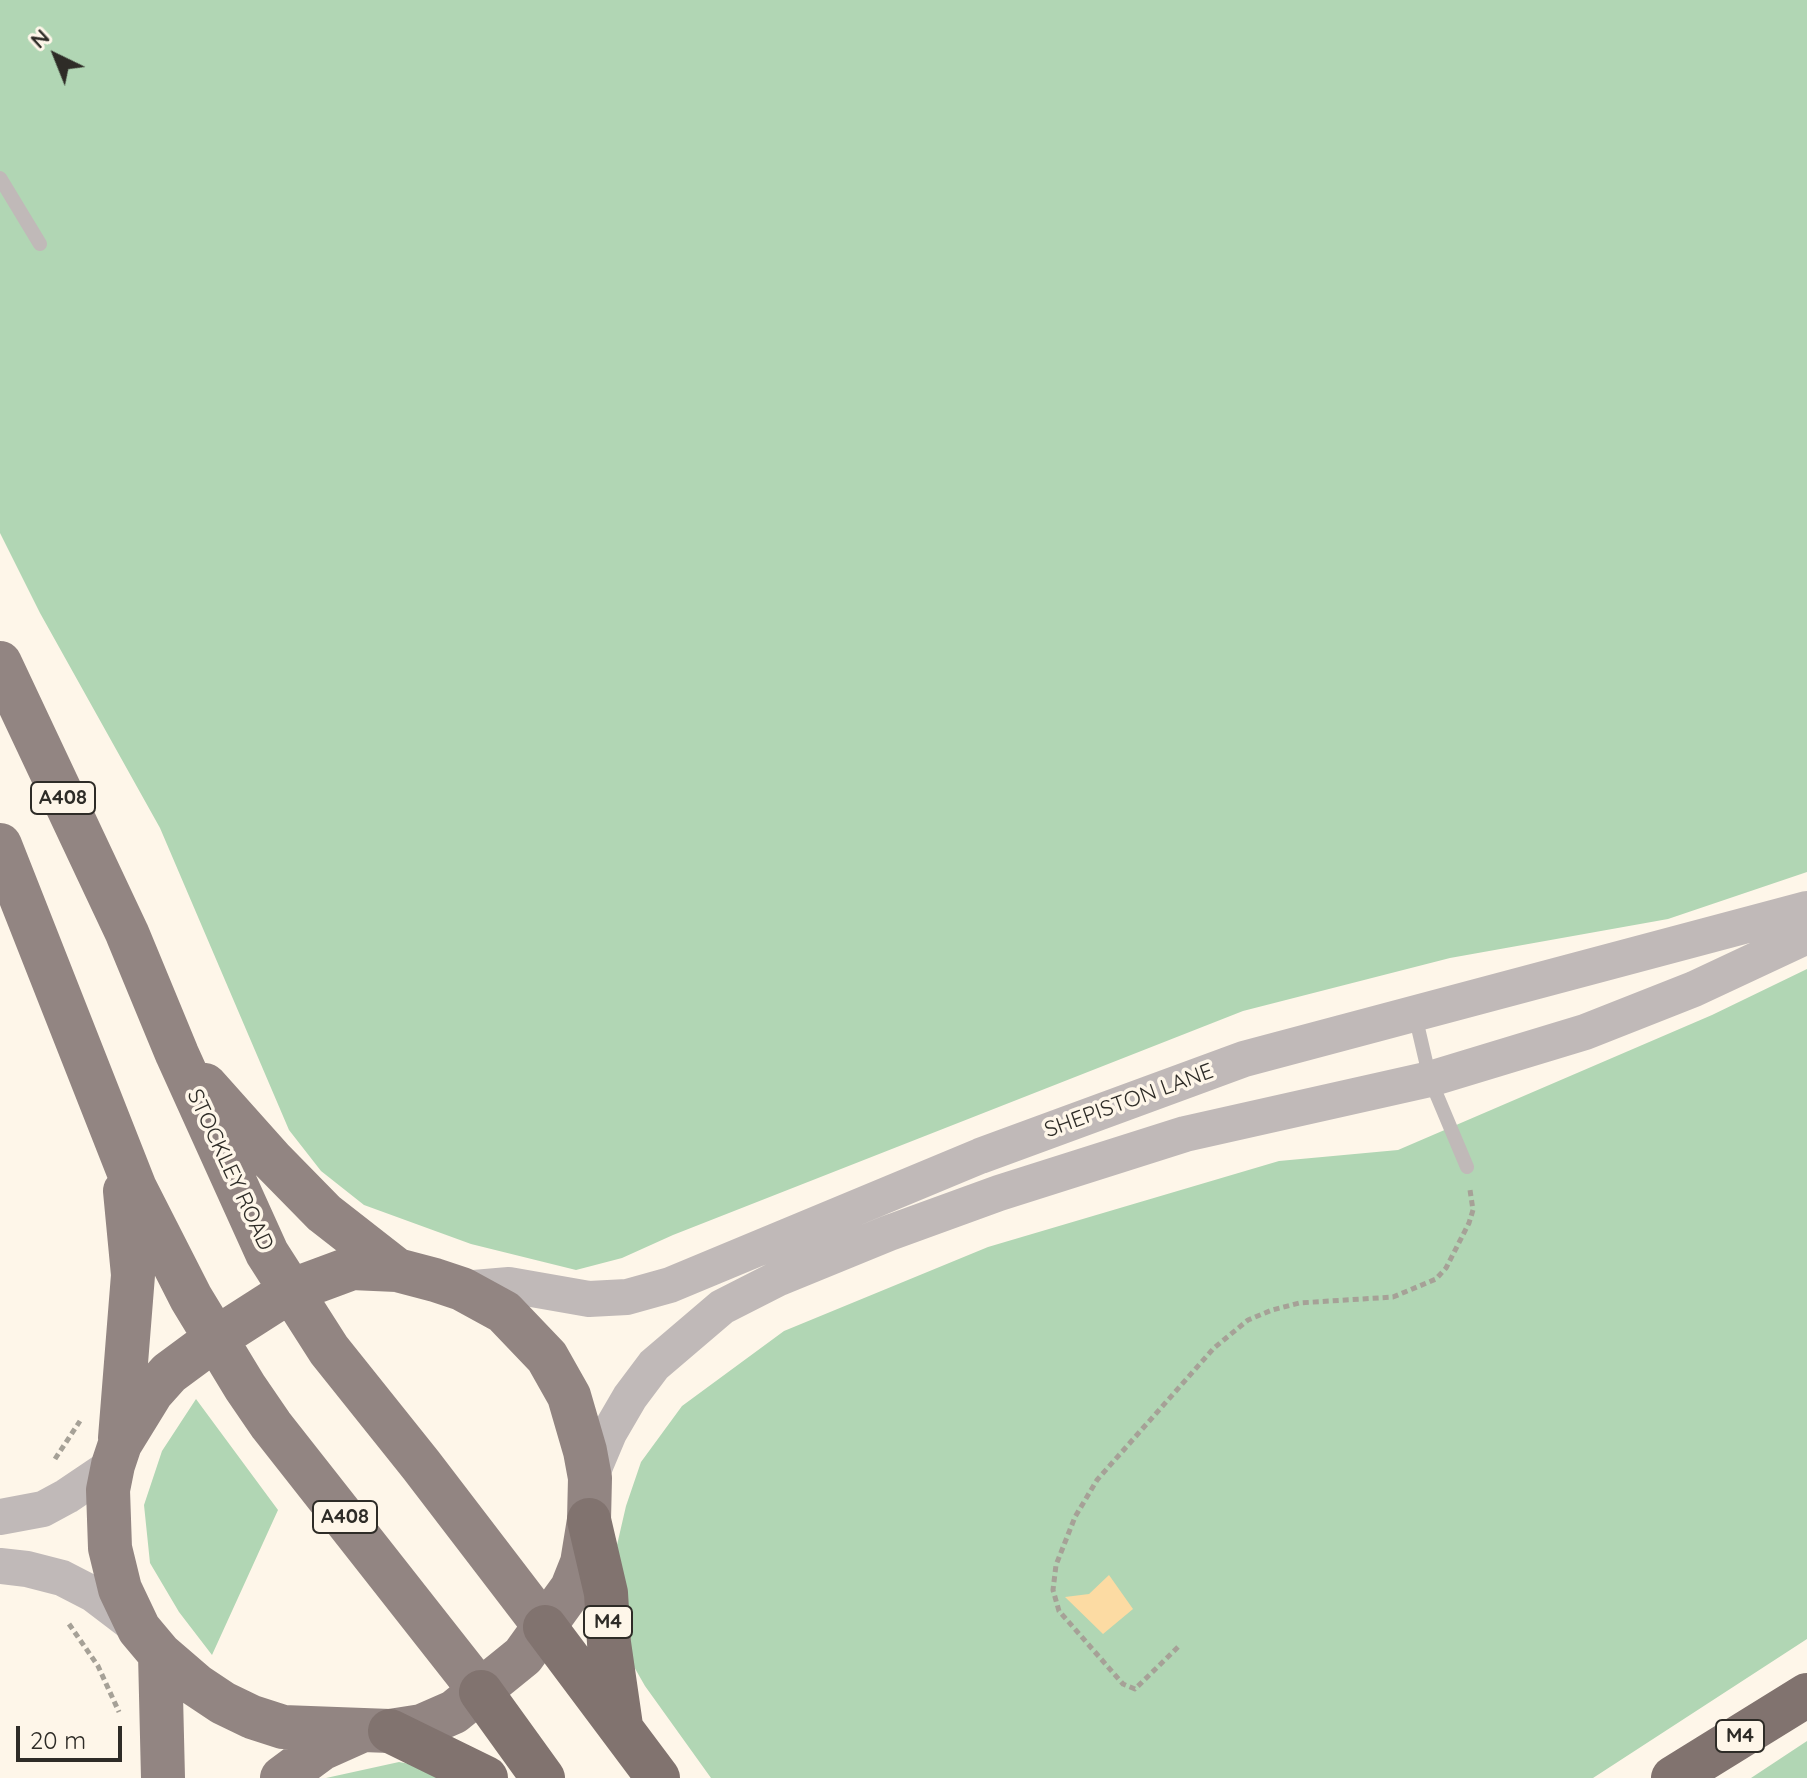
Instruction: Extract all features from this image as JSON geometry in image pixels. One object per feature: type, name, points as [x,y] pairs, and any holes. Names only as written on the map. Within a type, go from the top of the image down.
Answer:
[{"type":"highway","name":"M4","points":[[589,1499],[606,1593],[609,1643],[621,1726]]},
{"type":"highway","name":"M4","points":[[545,1627],[658,1778]]},
{"type":"highway","points":[[481,1692],[543,1778]]},
{"type":"highway","name":"M4","points":[[1673,1778],[1807,1695]]},
{"type":"highway","points":[[376,1731],[486,1778]]},
{"type":"main road","name":"STOCKLEY ROAD","points":[[0,663],[127,933],[255,1230],[329,1350],[545,1627]]},
{"type":"main road","name":"A408","points":[[0,845],[111,1131],[156,1230],[215,1339],[271,1425],[481,1692]]},
{"type":"main road","name":"A408","points":[[177,1054],[324,1213],[397,1270]]},
{"type":"main road","name":"A408","points":[[111,1131],[125,1185],[133,1275],[108,1511],[112,1557],[120,1589],[150,1641],[196,1685],[252,1717],[283,1727],[376,1731],[422,1726],[454,1712],[523,1656],[572,1588],[582,1563],[589,1499],[585,1451],[569,1396],[547,1357],[504,1312],[462,1289],[397,1270],[352,1268],[290,1291],[215,1339],[169,1373],[135,1417],[116,1454]]},
{"type":"main road","name":"A408","points":[[150,1641],[163,1778]]},
{"type":"main road","name":"A408","points":[[282,1778],[321,1749],[376,1731]]},
{"type":"street","name":"SHEPISTON LANE","points":[[462,1289],[509,1285],[589,1299],[627,1297],[670,1285],[980,1156],[1244,1059],[1807,909]]},
{"type":"street","name":"SHEPISTON LANE","points":[[589,1499],[609,1433],[654,1365],[722,1307],[779,1278],[999,1193],[1185,1134],[1430,1079],[1585,1032],[1694,989],[1807,936]]},
{"type":"street","points":[[0,1517],[43,1509],[116,1454]]},
{"type":"street","points":[[0,1566],[27,1569],[76,1584],[150,1641]]},
{"type":"lane","points":[[0,178],[40,244]]},
{"type":"lane","points":[[1415,1015],[1430,1079],[1467,1167]]},
{"type":"path","points":[[1178,1647],[1135,1689],[1123,1684],[1059,1611],[1053,1590],[1056,1565],[1075,1517],[1089,1492],[1214,1348],[1248,1320],[1299,1303],[1393,1297],[1436,1279],[1446,1268],[1473,1210],[1467,1167]]},
{"type":"path","points":[[64,1618],[98,1666],[124,1721]]},
{"type":"green space","points":[[0,0],[1807,0],[1807,872],[1668,919],[1450,958],[1243,1011],[673,1235],[622,1258],[576,1270],[471,1244],[364,1205],[321,1171],[289,1130],[160,828],[40,613],[0,533]]},
{"type":"green space","points":[[1807,969],[1807,1639],[1593,1778],[711,1778],[645,1686],[633,1665],[617,1545],[641,1462],[682,1406],[784,1331],[988,1247],[1279,1161],[1398,1150],[1712,1015]]},
{"type":"green space","points":[[196,1399],[278,1510],[212,1655],[179,1612],[150,1563],[144,1505],[162,1451]]},
{"type":"green space","points":[[1807,1741],[1807,1778],[1751,1778]]},
{"type":"green space","points":[[399,1762],[427,1767],[455,1778],[326,1778]]},
{"type":"building","points":[[1109,1575],[1133,1609],[1103,1634],[1065,1597],[1089,1594]]}]
